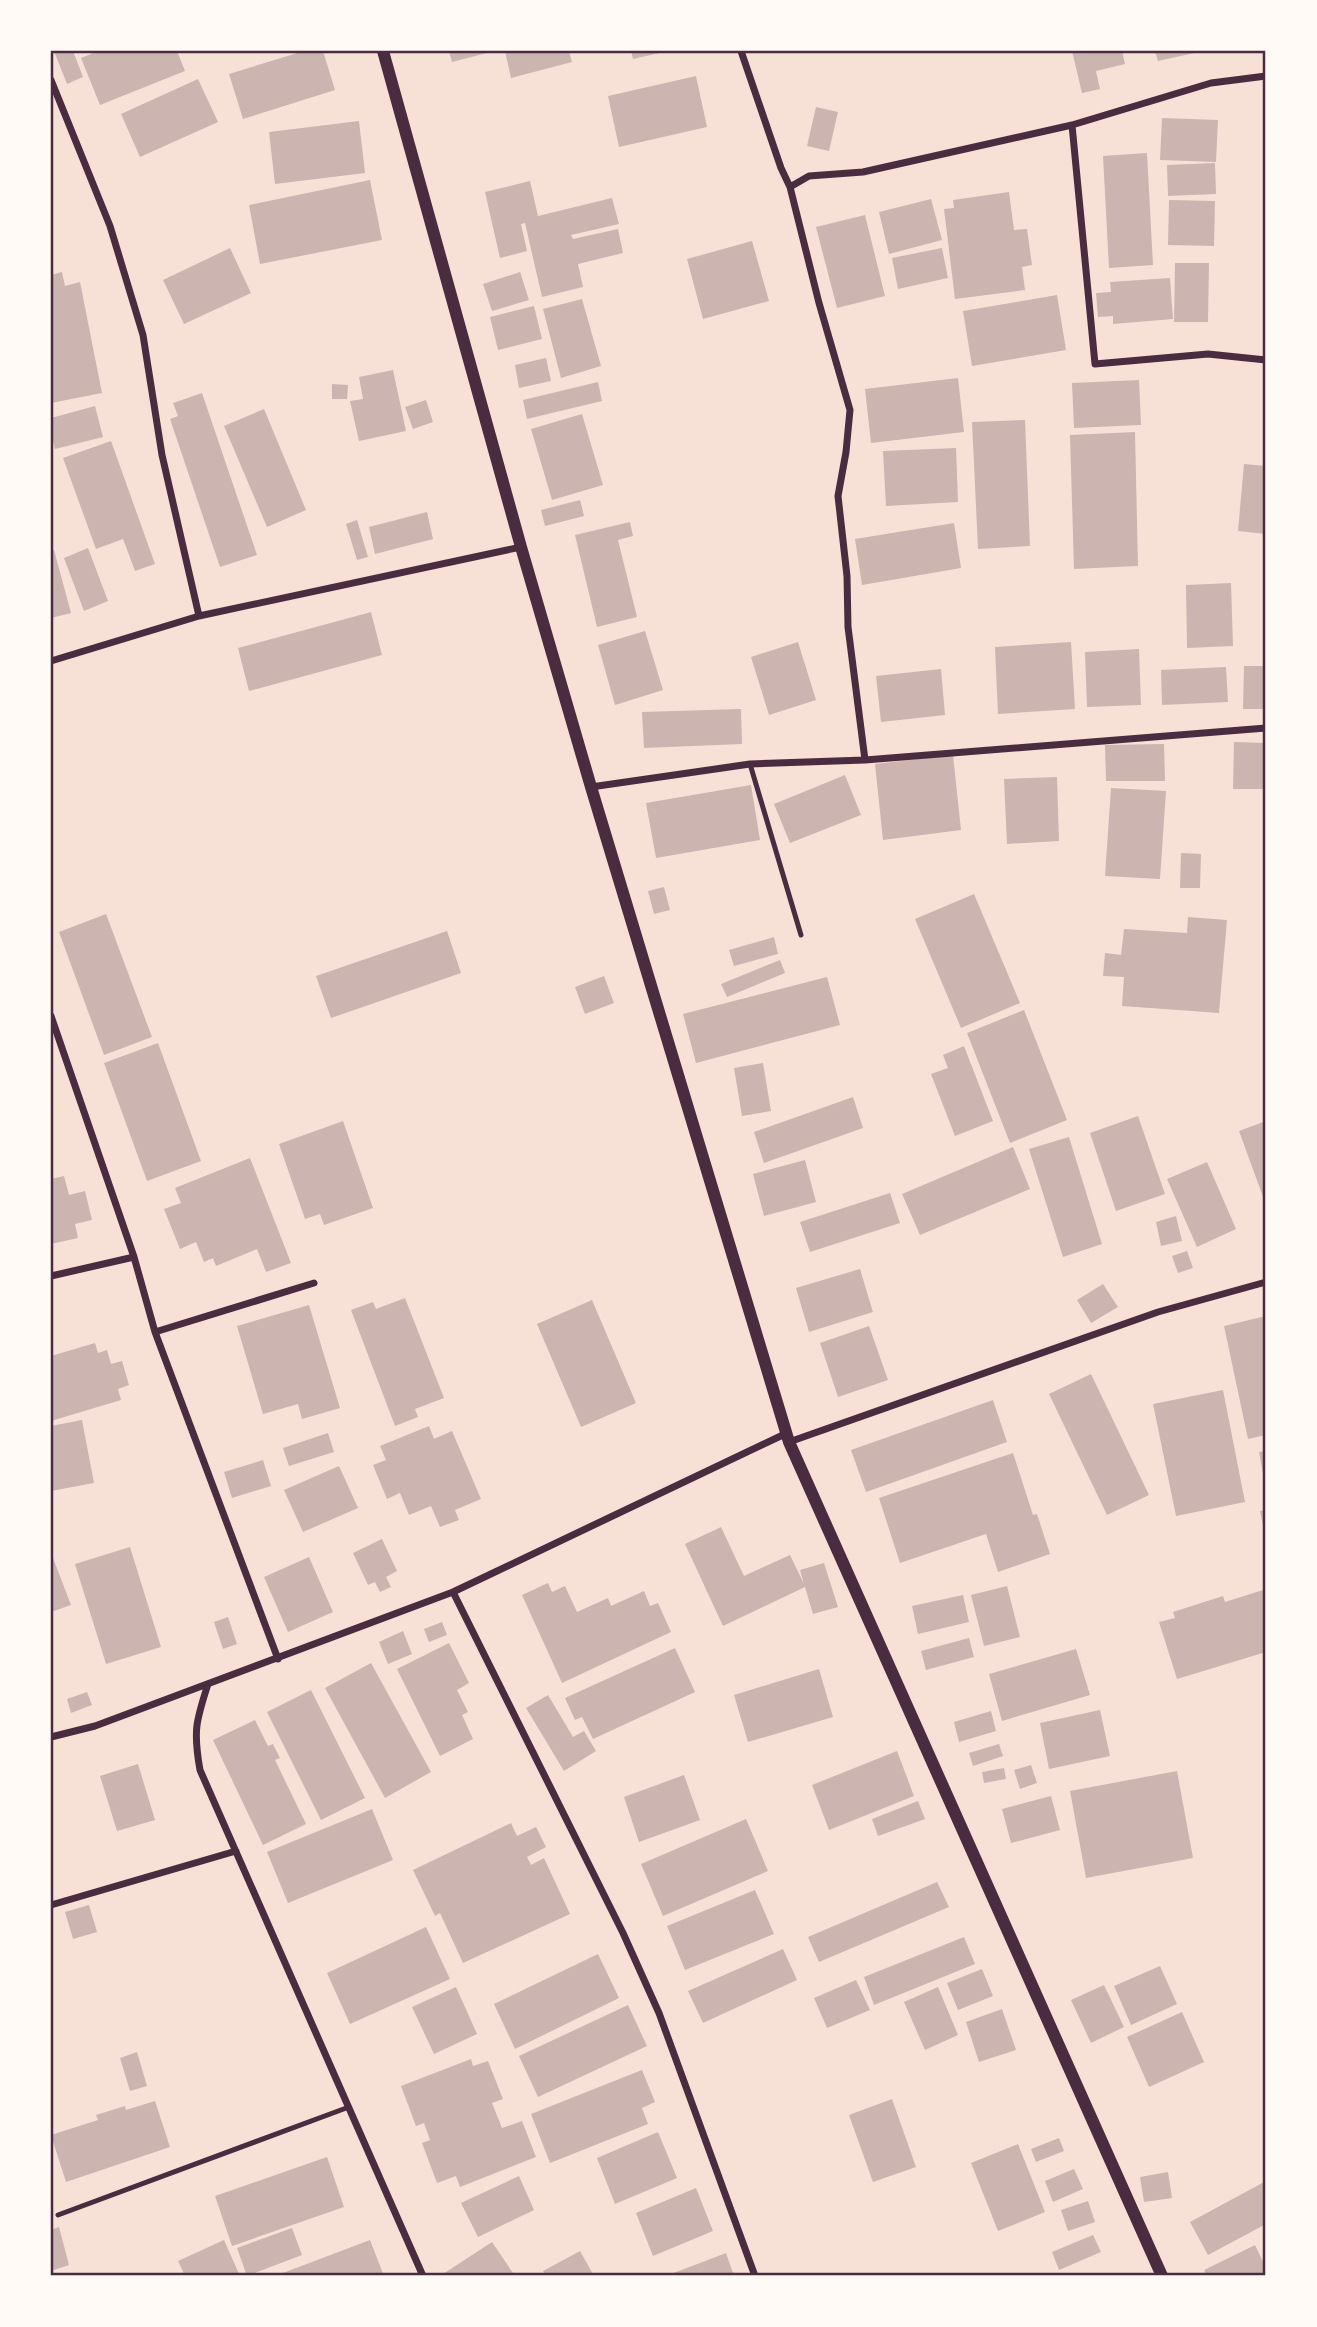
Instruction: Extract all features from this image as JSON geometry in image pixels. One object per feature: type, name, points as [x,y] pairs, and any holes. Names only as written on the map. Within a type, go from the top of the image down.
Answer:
[{"type":"street","points":[[383,51],[591,787],[788,1437],[1162,2276]]},
{"type":"street","points":[[741,51],[790,187],[819,303],[850,410],[838,496],[847,576],[848,627],[865,760]]},
{"type":"street","points":[[790,187],[809,176],[863,172],[1072,125],[1211,83],[1266,76]]},
{"type":"street","points":[[51,80],[110,226],[143,334],[162,455],[199,616]]},
{"type":"street","points":[[1072,125],[1095,364],[1209,354],[1266,360]]},
{"type":"street","points":[[51,661],[199,616],[521,547]]},
{"type":"street","points":[[591,787],[750,764],[865,760],[1266,728]]},
{"type":"street","points":[[51,1016],[134,1257],[155,1332],[278,1659]]},
{"type":"street","points":[[51,1276],[134,1257]]},
{"type":"street","points":[[51,1737],[95,1726],[453,1592],[788,1437],[1158,1312],[1266,1282]]},
{"type":"street","points":[[155,1332],[314,1283]]},
{"type":"street","points":[[453,1592],[623,1933],[659,2013],[755,2276]]},
{"type":"street","points":[[208,1684],[194,1737],[200,1770],[423,2276]]},
{"type":"street","points":[[51,1905],[236,1851]]},
{"type":"lane","points":[[750,764],[801,935]]},
{"type":"lane","points":[[58,2215],[349,2107]]},
{"type":"building","points":[[54,51],[73,51],[83,77],[67,84]]},
{"type":"building","points":[[98,51],[177,51],[185,71],[100,105],[81,58]]},
{"type":"building","points":[[304,51],[323,51],[335,90],[243,119],[229,74]]},
{"type":"building","points":[[449,51],[491,51],[491,52],[452,62]]},
{"type":"building","points":[[505,51],[569,51],[572,62],[511,78]]},
{"type":"building","points":[[631,51],[664,51],[664,52],[633,59]]},
{"type":"building","points":[[1072,51],[1122,51],[1125,64],[1096,71],[1100,89],[1082,93]]},
{"type":"building","points":[[1155,51],[1199,51],[1199,52],[1158,61]]},
{"type":"building","points":[[696,76],[707,127],[619,147],[608,96]]},
{"type":"building","points":[[198,79],[218,122],[140,157],[121,114]]},
{"type":"building","points":[[816,107],[838,112],[829,151],[807,146]]},
{"type":"building","points":[[1162,118],[1218,120],[1216,162],[1160,160]]},
{"type":"building","points":[[359,121],[365,173],[275,184],[269,132]]},
{"type":"building","points":[[1147,153],[1153,265],[1109,268],[1103,156]]},
{"type":"building","points":[[1215,163],[1216,194],[1168,196],[1167,165]]},
{"type":"building","points":[[370,180],[382,240],[260,264],[249,205]]},
{"type":"building","points":[[530,181],[538,216],[612,198],[619,224],[571,235],[573,239],[618,229],[623,253],[578,264],[583,287],[542,297],[525,223],[521,224],[527,251],[500,258],[485,192]]},
{"type":"building","points":[[1009,192],[1014,230],[1027,229],[1032,265],[1022,267],[1025,290],[955,299],[944,209],[954,208],[953,200]]},
{"type":"building","points":[[931,199],[942,240],[889,254],[879,212]]},
{"type":"building","points":[[1169,200],[1215,201],[1214,246],[1168,245]]},
{"type":"building","points":[[865,215],[885,296],[837,308],[816,227]]},
{"type":"building","points":[[752,241],[769,301],[703,319],[687,259]]},
{"type":"building","points":[[230,248],[251,293],[184,324],[163,280]]},
{"type":"building","points":[[942,248],[948,278],[898,289],[892,258]]},
{"type":"building","points":[[1175,263],[1209,263],[1208,322],[1174,322]]},
{"type":"building","points":[[62,272],[65,286],[80,282],[102,393],[51,403],[51,275]]},
{"type":"building","points":[[520,272],[529,300],[492,311],[483,284]]},
{"type":"building","points":[[1170,278],[1173,319],[1113,324],[1113,316],[1098,317],[1096,293],[1111,292],[1110,282]]},
{"type":"building","points":[[1057,295],[1066,350],[972,366],[963,311]]},
{"type":"building","points":[[582,299],[601,366],[561,378],[543,309]]},
{"type":"building","points":[[534,306],[542,339],[498,350],[490,317]]},
{"type":"building","points":[[546,358],[551,381],[519,388],[515,365]]},
{"type":"building","points":[[393,370],[406,431],[359,441],[350,401],[363,399],[359,377]]},
{"type":"building","points":[[958,378],[964,432],[871,443],[865,389]]},
{"type":"building","points":[[1139,380],[1141,425],[1074,428],[1072,383]]},
{"type":"building","points":[[598,382],[602,401],[527,419],[523,400]]},
{"type":"building","points":[[332,384],[348,385],[347,399],[332,399]]},
{"type":"building","points":[[202,393],[257,555],[220,567],[170,419],[178,416],[173,403]]},
{"type":"building","points":[[426,400],[433,422],[413,429],[405,407]]},
{"type":"building","points":[[95,406],[103,437],[55,449],[51,418]]},
{"type":"building","points":[[264,409],[306,510],[267,527],[224,426]]},
{"type":"building","points":[[582,414],[603,485],[552,500],[531,429]]},
{"type":"building","points":[[1025,420],[1030,546],[978,549],[972,422]]},
{"type":"building","points":[[1135,432],[1138,566],[1074,569],[1070,435]]},
{"type":"building","points":[[111,441],[155,564],[135,571],[123,539],[96,549],[63,458]]},
{"type":"building","points":[[956,448],[958,502],[886,506],[883,451]]},
{"type":"building","points":[[1244,464],[1266,466],[1266,534],[1238,531]]},
{"type":"building","points":[[580,500],[584,516],[545,526],[541,510]]},
{"type":"building","points":[[427,512],[433,539],[375,554],[369,527]]},
{"type":"building","points":[[357,520],[368,557],[357,560],[346,524]]},
{"type":"building","points":[[630,522],[633,536],[618,540],[637,617],[597,627],[575,535]]},
{"type":"building","points":[[954,523],[961,568],[862,585],[855,539]]},
{"type":"building","points":[[88,548],[108,601],[84,611],[64,558]]},
{"type":"building","points":[[54,550],[71,613],[51,618],[51,551]]},
{"type":"building","points":[[1231,583],[1233,646],[1187,648],[1186,585]]},
{"type":"building","points":[[371,612],[382,655],[249,691],[238,648]]},
{"type":"building","points":[[645,631],[663,690],[615,705],[598,645]]},
{"type":"building","points":[[798,642],[816,700],[769,715],[751,657]]},
{"type":"building","points":[[1071,642],[1075,709],[998,714],[995,647]]},
{"type":"building","points":[[1139,649],[1141,705],[1087,707],[1085,652]]},
{"type":"building","points":[[1244,666],[1266,666],[1266,709],[1243,709]]},
{"type":"building","points":[[1226,667],[1228,702],[1162,705],[1161,670]]},
{"type":"building","points":[[941,669],[945,715],[881,722],[876,676]]},
{"type":"building","points":[[741,709],[742,744],[644,748],[642,712]]},
{"type":"building","points":[[1234,742],[1266,743],[1266,789],[1233,789]]},
{"type":"building","points":[[1164,744],[1165,781],[1106,781],[1105,745]]},
{"type":"building","points":[[953,755],[961,830],[883,840],[875,764]]},
{"type":"building","points":[[845,775],[861,815],[790,843],[774,804]]},
{"type":"building","points":[[1057,777],[1059,841],[1007,844],[1004,779]]},
{"type":"building","points":[[751,785],[760,840],[656,858],[646,803]]},
{"type":"building","points":[[1111,788],[1166,791],[1160,879],[1105,876]]},
{"type":"building","points":[[1181,853],[1201,854],[1200,888],[1180,888]]},
{"type":"building","points":[[664,887],[670,910],[654,914],[648,891]]},
{"type":"building","points":[[974,894],[1020,1003],[961,1028],[915,919]]},
{"type":"building","points":[[106,914],[152,1037],[104,1055],[59,932]]},
{"type":"building","points":[[1188,917],[1227,920],[1219,1013],[1122,1006],[1124,977],[1103,976],[1105,953],[1121,955],[1124,929],[1187,933]]},
{"type":"building","points":[[447,931],[461,973],[331,1018],[316,976]]},
{"type":"building","points":[[774,937],[778,954],[734,966],[729,950]]},
{"type":"building","points":[[780,960],[785,973],[727,997],[721,984]]},
{"type":"building","points":[[604,976],[614,1003],[585,1014],[575,987]]},
{"type":"building","points":[[827,977],[840,1025],[696,1063],[683,1014]]},
{"type":"building","points":[[1024,1010],[1067,1120],[1010,1143],[967,1033]]},
{"type":"building","points":[[158,1043],[201,1161],[147,1181],[104,1063]]},
{"type":"building","points":[[964,1046],[993,1121],[955,1136],[931,1074],[948,1068],[943,1055]]},
{"type":"building","points":[[763,1063],[771,1111],[742,1116],[734,1068]]},
{"type":"building","points":[[853,1097],[863,1128],[764,1163],[754,1132]]},
{"type":"building","points":[[1138,1116],[1165,1194],[1116,1211],[1090,1133]]},
{"type":"building","points":[[343,1121],[373,1208],[324,1225],[320,1214],[305,1219],[279,1144]]},
{"type":"building","points":[[1266,1121],[1266,1205],[1239,1131]]},
{"type":"building","points":[[1069,1137],[1102,1244],[1063,1257],[1029,1149]]},
{"type":"building","points":[[1013,1147],[1030,1189],[920,1235],[902,1194]]},
{"type":"building","points":[[250,1158],[291,1263],[266,1272],[257,1249],[216,1266],[213,1258],[204,1262],[196,1242],[180,1249],[164,1209],[181,1203],[175,1188]]},
{"type":"building","points":[[805,1160],[816,1202],[764,1216],[753,1174]]},
{"type":"building","points":[[1207,1162],[1236,1229],[1197,1247],[1167,1179]]},
{"type":"building","points":[[64,1176],[69,1195],[85,1191],[92,1220],[75,1224],[78,1238],[51,1244],[51,1179]]},
{"type":"building","points":[[890,1193],[900,1223],[810,1252],[800,1222]]},
{"type":"building","points":[[1176,1216],[1182,1241],[1161,1246],[1156,1222]]},
{"type":"building","points":[[1187,1251],[1193,1268],[1178,1273],[1172,1256]]},
{"type":"building","points":[[860,1269],[873,1312],[809,1332],[796,1288]]},
{"type":"building","points":[[1103,1284],[1118,1307],[1091,1323],[1077,1300]]},
{"type":"building","points":[[405,1298],[444,1398],[415,1409],[418,1417],[395,1426],[351,1310],[373,1302],[376,1309]]},
{"type":"building","points":[[592,1300],[636,1403],[581,1427],[537,1324]]},
{"type":"building","points":[[309,1305],[340,1408],[302,1419],[298,1404],[263,1414],[237,1326]]},
{"type":"building","points":[[1266,1316],[1266,1435],[1248,1439],[1224,1326]]},
{"type":"building","points":[[869,1326],[888,1380],[838,1397],[820,1343]]},
{"type":"building","points":[[95,1343],[98,1353],[107,1350],[111,1364],[122,1361],[129,1385],[118,1389],[121,1400],[51,1421],[51,1356]]},
{"type":"building","points":[[1091,1374],[1149,1495],[1107,1515],[1049,1394]]},
{"type":"building","points":[[1223,1390],[1245,1502],[1176,1516],[1153,1404]]},
{"type":"building","points":[[993,1400],[1007,1442],[866,1492],[851,1450]]},
{"type":"building","points":[[82,1420],[94,1483],[51,1491],[51,1426]]},
{"type":"building","points":[[429,1426],[434,1439],[452,1431],[481,1499],[455,1510],[459,1520],[440,1527],[431,1506],[409,1515],[400,1493],[387,1499],[373,1465],[386,1460],[380,1446]]},
{"type":"building","points":[[328,1433],[334,1452],[289,1466],[283,1448]]},
{"type":"building","points":[[1266,1451],[1266,1485],[1265,1485],[1259,1452]]},
{"type":"building","points":[[1013,1453],[1033,1515],[1037,1514],[1050,1554],[998,1572],[986,1534],[900,1563],[879,1498]]},
{"type":"building","points":[[263,1460],[271,1486],[232,1498],[224,1472]]},
{"type":"building","points":[[339,1466],[358,1508],[303,1532],[284,1490]]},
{"type":"building","points":[[1266,1510],[1266,1535],[1265,1535],[1260,1511]]},
{"type":"building","points":[[721,1527],[744,1576],[790,1555],[804,1584],[800,1570],[824,1563],[838,1607],[813,1614],[805,1587],[723,1626],[685,1544]]},
{"type":"building","points":[[382,1539],[397,1571],[386,1577],[391,1587],[380,1592],[375,1582],[368,1585],[353,1553]]},
{"type":"building","points":[[130,1547],[161,1647],[106,1664],[75,1564]]},
{"type":"building","points":[[309,1557],[333,1612],[288,1632],[264,1577]]},
{"type":"building","points":[[53,1558],[71,1605],[51,1612],[51,1559]]},
{"type":"building","points":[[548,1583],[552,1592],[565,1586],[577,1612],[608,1598],[611,1606],[644,1591],[650,1606],[658,1603],[671,1632],[562,1683],[522,1595]]},
{"type":"building","points":[[1007,1586],[1020,1637],[984,1646],[971,1595]]},
{"type":"building","points":[[1266,1589],[1266,1652],[1177,1679],[1159,1622],[1175,1618],[1173,1612],[1223,1596],[1225,1602]]},
{"type":"building","points":[[963,1595],[969,1622],[918,1634],[912,1606]]},
{"type":"building","points":[[228,1617],[237,1644],[223,1649],[214,1622]]},
{"type":"building","points":[[442,1622],[447,1635],[429,1642],[424,1629]]},
{"type":"building","points":[[403,1631],[412,1654],[388,1664],[379,1642]]},
{"type":"building","points":[[969,1638],[974,1657],[926,1670],[921,1651]]},
{"type":"building","points":[[449,1643],[469,1683],[457,1690],[468,1712],[462,1715],[473,1739],[440,1756],[397,1669]]},
{"type":"building","points":[[675,1648],[695,1692],[593,1739],[582,1717],[575,1720],[565,1698]]},
{"type":"building","points":[[1076,1649],[1090,1695],[1002,1721],[989,1674]]},
{"type":"building","points":[[371,1663],[431,1772],[385,1798],[325,1688]]},
{"type":"building","points":[[819,1669],[833,1717],[748,1742],[734,1695]]},
{"type":"building","points":[[311,1690],[365,1798],[321,1820],[267,1712]]},
{"type":"building","points":[[87,1692],[92,1705],[71,1713],[67,1699]]},
{"type":"building","points":[[548,1695],[573,1737],[584,1731],[596,1751],[564,1771],[526,1708]]},
{"type":"building","points":[[1100,1710],[1110,1756],[1049,1769],[1040,1723]]},
{"type":"building","points":[[991,1711],[996,1731],[959,1742],[954,1722]]},
{"type":"building","points":[[255,1720],[268,1746],[273,1744],[280,1758],[275,1760],[306,1824],[263,1845],[213,1740]]},
{"type":"building","points":[[999,1744],[1003,1756],[973,1766],[969,1753]]},
{"type":"building","points":[[897,1751],[914,1796],[829,1830],[812,1785]]},
{"type":"building","points":[[138,1764],[155,1820],[117,1831],[100,1776]]},
{"type":"building","points":[[1031,1765],[1037,1783],[1020,1789],[1014,1770]]},
{"type":"building","points":[[1004,1768],[1006,1779],[984,1783],[982,1772]]},
{"type":"building","points":[[1177,1771],[1193,1858],[1086,1878],[1070,1791]]},
{"type":"building","points":[[684,1775],[700,1820],[639,1842],[624,1797]]},
{"type":"building","points":[[1051,1796],[1060,1830],[1011,1843],[1002,1809]]},
{"type":"building","points":[[918,1801],[925,1819],[878,1836],[872,1819]]},
{"type":"building","points":[[372,1809],[393,1860],[288,1903],[267,1852]]},
{"type":"building","points":[[746,1819],[768,1871],[663,1916],[641,1864]]},
{"type":"building","points":[[511,1823],[517,1836],[536,1827],[546,1847],[527,1857],[531,1865],[544,1858],[570,1914],[463,1963],[440,1913],[435,1916],[413,1870]]},
{"type":"building","points":[[937,1882],[949,1907],[819,1962],[808,1937]]},
{"type":"building","points":[[755,1890],[774,1934],[685,1970],[667,1926]]},
{"type":"building","points":[[89,1905],[97,1932],[73,1939],[65,1912]]},
{"type":"building","points":[[426,1927],[450,1979],[350,2024],[327,1973]]},
{"type":"building","points":[[964,1937],[975,1964],[874,2005],[864,1977]]},
{"type":"building","points":[[783,1949],[797,1980],[703,2023],[688,1991]]},
{"type":"building","points":[[598,1954],[619,1998],[515,2049],[494,2004]]},
{"type":"building","points":[[1160,1966],[1177,2004],[1131,2025],[1114,1986]]},
{"type":"building","points":[[982,1969],[993,1996],[958,2010],[947,1983]]},
{"type":"building","points":[[856,1980],[870,2010],[827,2028],[814,1998]]},
{"type":"building","points":[[1104,1985],[1124,2027],[1091,2043],[1071,2000]]},
{"type":"building","points":[[456,1987],[477,2034],[434,2054],[412,2007]]},
{"type":"building","points":[[938,1987],[958,2035],[925,2050],[904,2002]]},
{"type":"building","points":[[628,2005],[647,2046],[538,2097],[519,2056]]},
{"type":"building","points":[[1002,2009],[1016,2050],[979,2062],[966,2022]]},
{"type":"building","points":[[1182,2012],[1204,2062],[1149,2087],[1127,2037]]},
{"type":"building","points":[[137,2052],[147,2086],[130,2091],[120,2058]]},
{"type":"building","points":[[471,2059],[473,2066],[488,2061],[503,2099],[492,2103],[502,2128],[522,2121],[536,2157],[460,2187],[456,2176],[437,2183],[422,2143],[430,2140],[424,2123],[416,2126],[401,2086]]},
{"type":"building","points":[[642,2070],[655,2102],[642,2108],[648,2124],[550,2163],[531,2114]]},
{"type":"building","points":[[892,2099],[916,2167],[873,2182],[849,2115]]},
{"type":"building","points":[[155,2101],[170,2147],[66,2182],[51,2135],[98,2120],[96,2115]]},
{"type":"building","points":[[658,2132],[677,2178],[615,2204],[597,2158]]},
{"type":"building","points":[[1059,2138],[1064,2151],[1036,2162],[1031,2149]]},
{"type":"building","points":[[1018,2144],[1045,2212],[998,2231],[971,2163]]},
{"type":"building","points":[[327,2157],[344,2207],[232,2246],[215,2196]]},
{"type":"building","points":[[1074,2169],[1083,2189],[1053,2202],[1045,2181]]},
{"type":"building","points":[[1168,2172],[1172,2198],[1144,2202],[1140,2177]]},
{"type":"building","points":[[519,2176],[534,2210],[478,2237],[461,2203]]},
{"type":"building","points":[[1266,2181],[1266,2224],[1208,2255],[1190,2222]]},
{"type":"building","points":[[696,2188],[713,2231],[653,2256],[636,2213]]},
{"type":"building","points":[[1088,2201],[1095,2222],[1068,2231],[1061,2210]]},
{"type":"building","points":[[59,2227],[69,2265],[51,2271],[51,2230]]},
{"type":"building","points":[[292,2228],[302,2255],[247,2276],[237,2248]]},
{"type":"building","points":[[1093,2235],[1101,2252],[1059,2270],[1052,2252]]},
{"type":"building","points":[[224,2240],[240,2276],[185,2276],[178,2261]]},
{"type":"building","points":[[370,2240],[384,2276],[275,2276]]},
{"type":"building","points":[[492,2242],[515,2276],[444,2276],[443,2274]]},
{"type":"building","points":[[1255,2245],[1266,2268],[1266,2276],[1207,2276],[1204,2270]]},
{"type":"building","points":[[580,2251],[594,2276],[546,2276],[543,2271]]},
{"type":"building","points":[[726,2253],[734,2276],[666,2276]]}]
